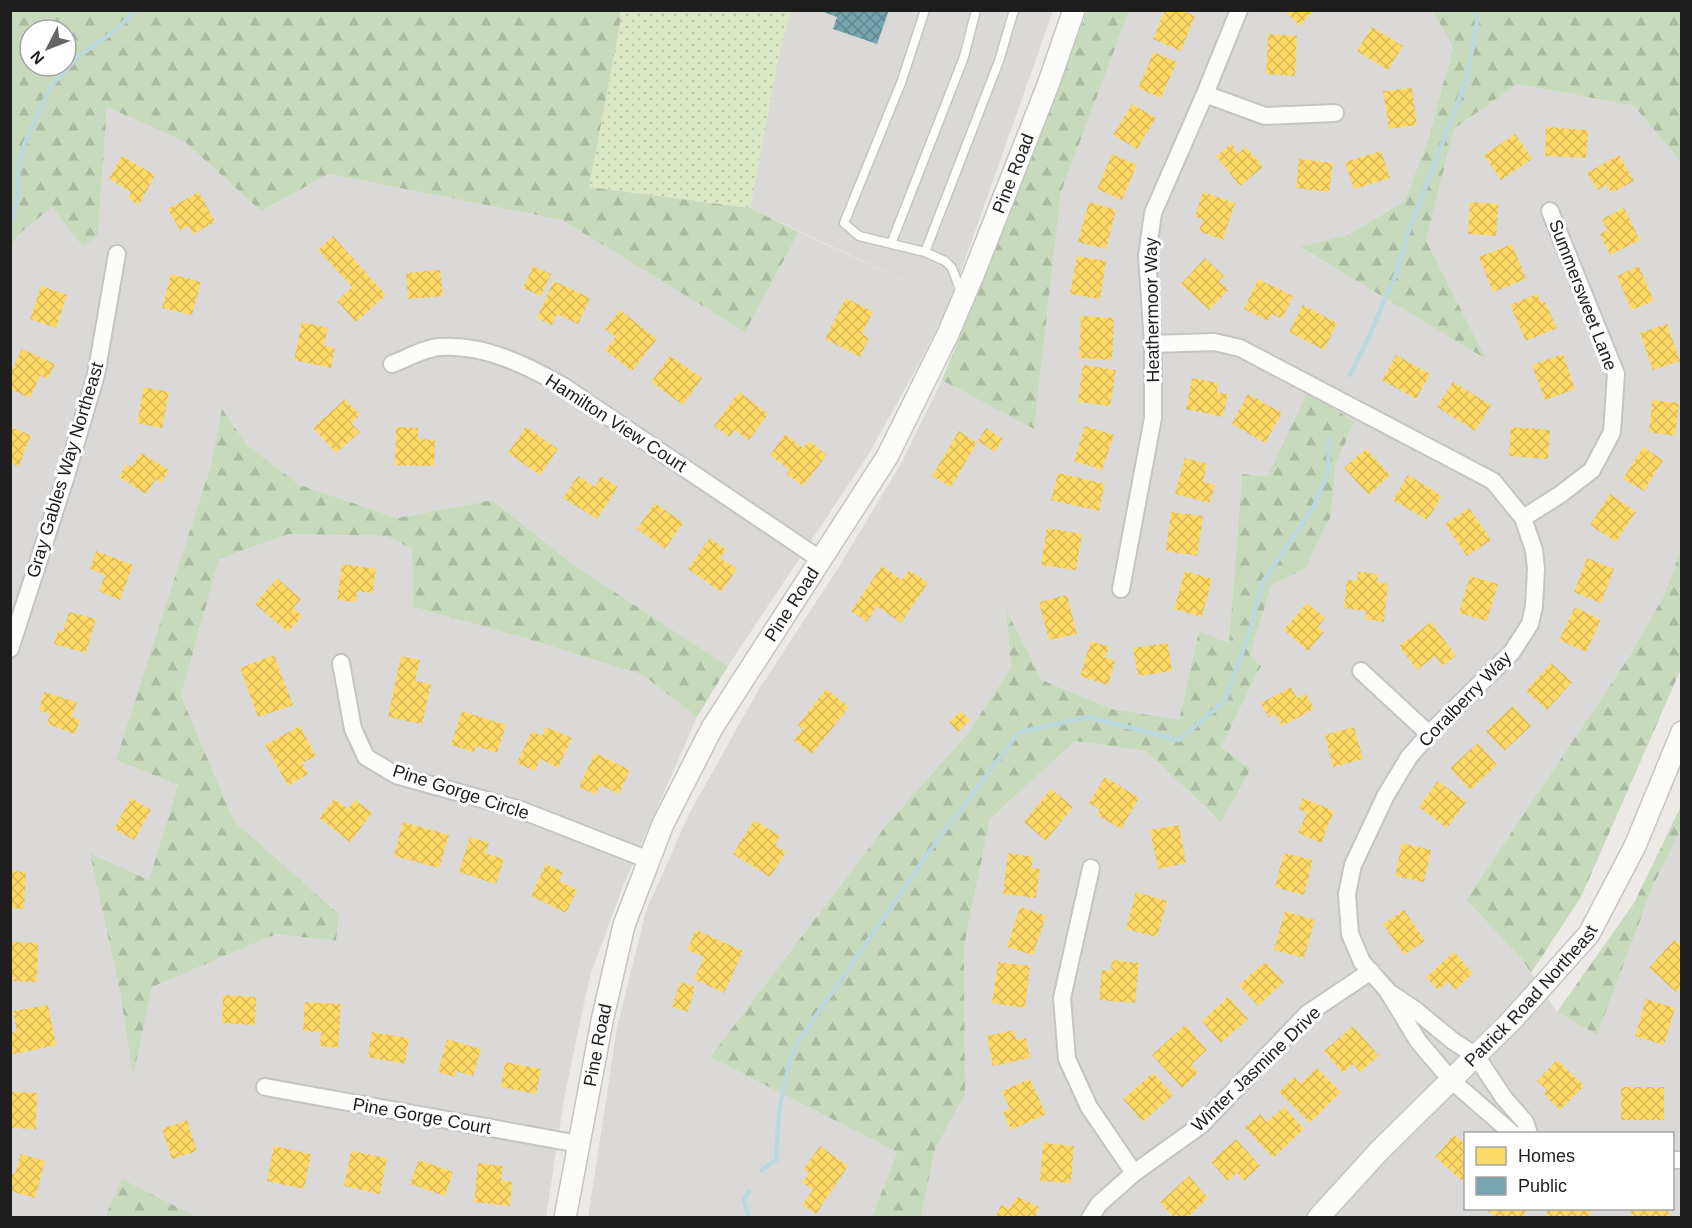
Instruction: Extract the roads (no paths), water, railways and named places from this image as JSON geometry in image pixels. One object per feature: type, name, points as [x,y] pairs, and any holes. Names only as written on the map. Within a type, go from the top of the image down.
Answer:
[{"type":"street","name":"Pine Road","points":[[565,1218],[602,1021],[624,925],[663,824],[712,728],[887,457],[948,334],[1048,85],[1074,10]]},
{"type":"street","name":"Heathermoor Way","points":[[1121,589],[1153,418],[1153,344],[1147,256],[1153,213],[1239,10]]},
{"type":"street","points":[[1205,94],[1265,116],[1335,113]]},
{"type":"street","name":"Summersweet Lane","points":[[1523,518],[1562,494],[1592,470],[1612,432],[1616,374],[1550,212]]},
{"type":"street","name":"Gray Gables Way Northeast","points":[[10,649],[96,375],[117,254]]},
{"type":"street","name":"Coralberry Way","points":[[1153,344],[1214,342],[1240,348],[1493,481],[1523,518],[1534,550],[1536,569],[1534,606],[1530,624],[1512,652],[1429,734],[1409,757],[1386,795],[1353,865],[1347,894],[1350,934],[1362,962],[1387,990],[1418,1041],[1451,1080],[1511,1132]]},
{"type":"street","name":"Hamilton View Court","points":[[392,364],[438,347],[470,348],[527,366],[563,386],[821,560]]},
{"type":"street","name":"Pine Gorge Circle","points":[[341,663],[353,729],[366,757],[396,775],[521,810],[649,860]]},
{"type":"street","points":[[1360,671],[1429,734]]},
{"type":"street","name":"Patrick Road Northeast","points":[[1318,1218],[1380,1150],[1513,1019],[1589,934],[1635,846],[1682,732]]},
{"type":"street","points":[[1091,868],[1062,998],[1067,1059],[1089,1107],[1134,1173]]},
{"type":"street","name":"Winter Jasmine Drive","points":[[1090,1218],[1099,1204],[1134,1173],[1201,1125],[1307,1014],[1371,971]]},
{"type":"street","name":"Coralberry Way","points":[[1387,990],[1476,1056],[1504,1098],[1525,1122],[1528,1132]]},
{"type":"street","name":"Pine Gorge Court","points":[[265,1087],[579,1144]]},
{"type":"lane","points":[[925,10],[901,83],[844,223],[859,236],[925,252],[945,261],[952,268],[963,298]]},
{"type":"lane","points":[[891,244],[964,57],[976,10]]},
{"type":"lane","points":[[925,252],[999,61],[1014,10]]},
{"type":"waterway","points":[[10,226],[17,203],[19,163],[24,145],[51,86],[79,56],[113,32],[137,10]]},
{"type":"waterway","points":[[1350,375],[1396,274],[1408,233],[1466,81],[1477,23],[1476,10]]},
{"type":"waterway","points":[[762,1170],[777,1159],[781,1101],[787,1071],[796,1045],[931,849],[1019,732],[1089,717],[1179,740],[1225,701],[1250,630],[1262,583],[1314,506],[1328,471],[1329,438]]},
{"type":"waterway","points":[[749,1192],[744,1200],[749,1218]]}]
